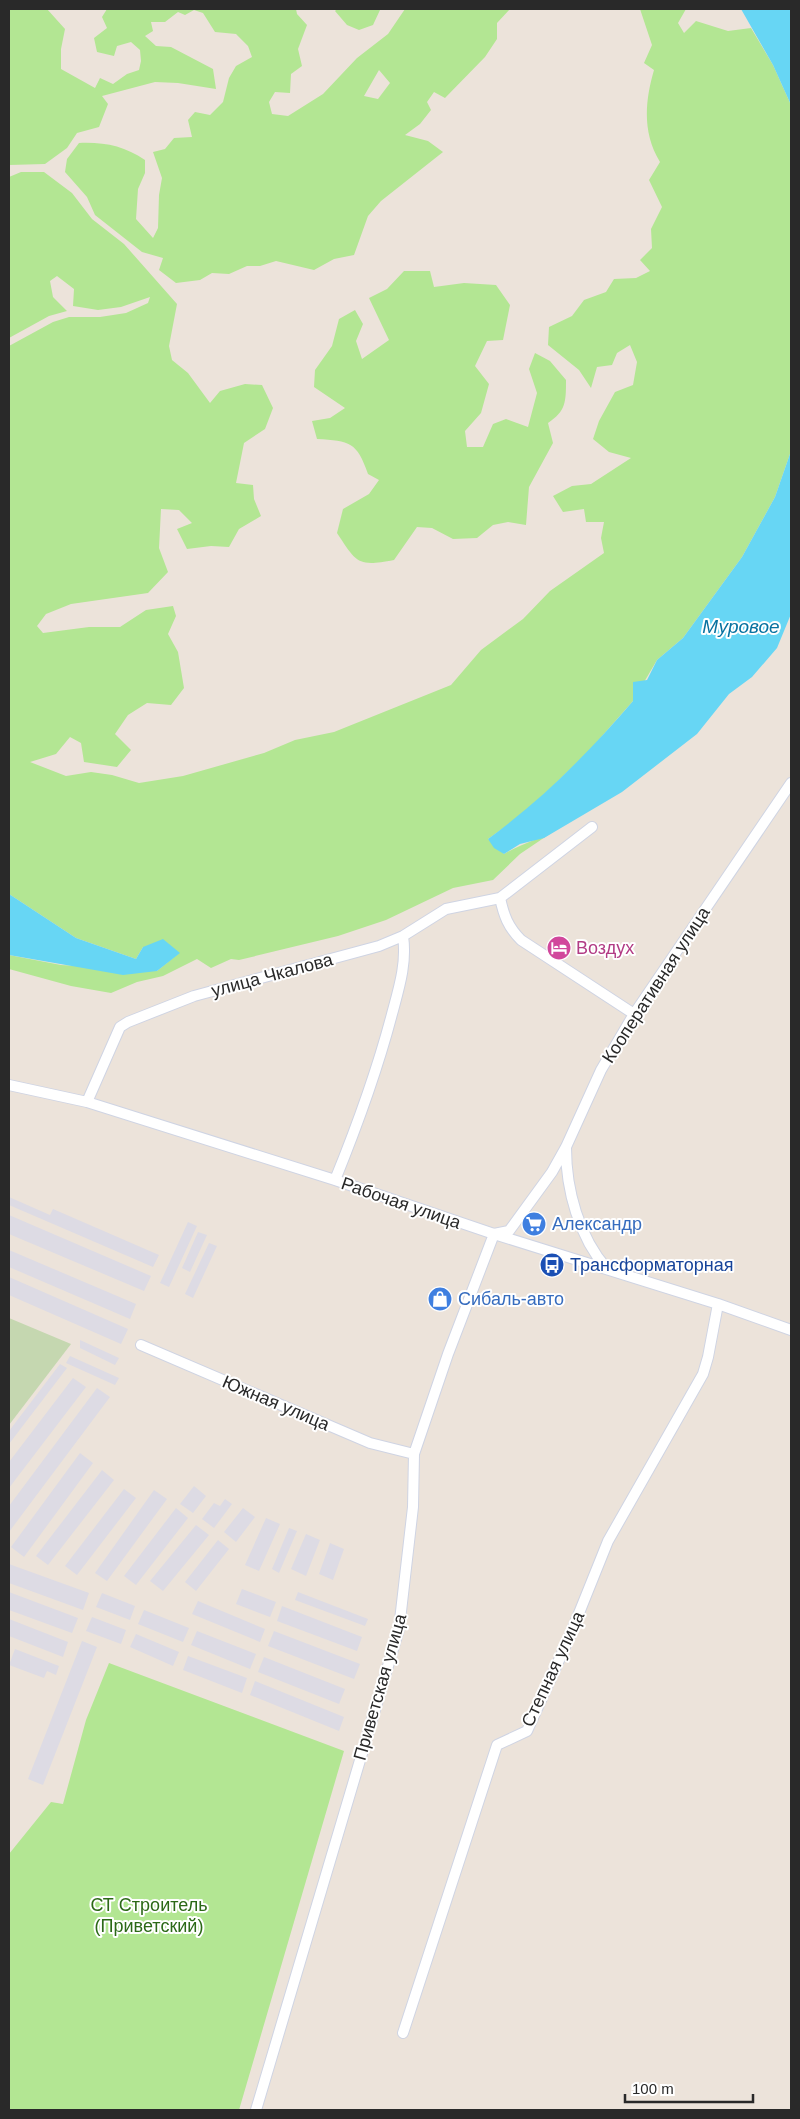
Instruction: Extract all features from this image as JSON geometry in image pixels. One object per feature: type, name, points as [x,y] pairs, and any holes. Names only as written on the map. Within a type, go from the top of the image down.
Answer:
[{"type":"street","name":"Кооперативная улица","points":[[494,1234],[509,1231],[552,1172],[566,1147],[601,1070],[634,1014],[791,782]]},
{"type":"street","name":"улица Чкалова","points":[[87,1102],[120,1028],[134,1018],[194,996],[356,953],[403,936],[446,909],[500,898],[592,826]]},
{"type":"street","points":[[500,898],[505,918],[512,931],[521,940],[634,1014]]},
{"type":"street","points":[[335,1180],[360,1118],[384,1048],[406,955],[403,936]]},
{"type":"street","name":"Рабочая улица","points":[[9,1085],[87,1102],[335,1180],[494,1234],[718,1304],[791,1330]]},
{"type":"street","points":[[566,1147],[570,1186],[583,1232],[594,1254],[607,1270]]},
{"type":"street","name":"Приветская улица","points":[[256,2110],[399,1629],[413,1507],[414,1454],[448,1354],[494,1234]]},
{"type":"street","name":"Степная улица","points":[[403,2033],[497,1745],[527,1731],[569,1638],[608,1541],[703,1374],[708,1358],[718,1304]]},
{"type":"street","name":"Южная улица","points":[[141,1345],[370,1443],[414,1454]]},
{"type":"shaded area","points":[[9,1197],[50,1215],[53,1209],[159,1255],[153,1267],[9,1205]]},
{"type":"shaded area","points":[[9,1215],[151,1276],[144,1291],[9,1234]]},
{"type":"shaded area","points":[[188,1222],[197,1226],[169,1287],[160,1283]]},
{"type":"shaded area","points":[[198,1232],[207,1235],[190,1272],[182,1268]]},
{"type":"shaded area","points":[[209,1243],[217,1246],[193,1298],[185,1294]]},
{"type":"shaded area","points":[[9,1250],[136,1304],[130,1319],[9,1267]]},
{"type":"shaded area","points":[[9,1277],[128,1329],[121,1344],[9,1295]]},
{"type":"shaded area","points":[[80,1340],[119,1358],[115,1365],[80,1348]]},
{"type":"shaded area","points":[[70,1356],[119,1378],[115,1385],[66,1363]]},
{"type":"shaded area","points":[[60,1364],[67,1368],[9,1444],[9,1431]]},
{"type":"shaded area","points":[[73,1378],[86,1387],[9,1488],[9,1462]]},
{"type":"shaded area","points":[[97,1388],[110,1397],[9,1532],[9,1506]]},
{"type":"shaded area","points":[[80,1453],[93,1463],[24,1557],[11,1547]]},
{"type":"shaded area","points":[[102,1470],[114,1480],[48,1565],[36,1556]]},
{"type":"shaded area","points":[[194,1486],[206,1496],[193,1513],[180,1504]]},
{"type":"shaded area","points":[[124,1489],[136,1498],[77,1575],[65,1566]]},
{"type":"shaded area","points":[[154,1490],[167,1499],[107,1581],[95,1573]]},
{"type":"shaded area","points":[[225,1499],[232,1504],[214,1528],[202,1519],[214,1503],[220,1506]]},
{"type":"shaded area","points":[[176,1508],[188,1518],[136,1585],[124,1576]]},
{"type":"shaded area","points":[[243,1508],[255,1517],[236,1542],[224,1532]]},
{"type":"shaded area","points":[[266,1518],[280,1524],[259,1571],[245,1565]]},
{"type":"shaded area","points":[[196,1525],[209,1535],[163,1591],[150,1581]]},
{"type":"shaded area","points":[[289,1528],[297,1531],[279,1573],[272,1569]]},
{"type":"shaded area","points":[[306,1534],[320,1540],[306,1576],[291,1569]]},
{"type":"shaded area","points":[[218,1540],[229,1549],[196,1591],[185,1582]]},
{"type":"shaded area","points":[[330,1543],[344,1549],[333,1580],[319,1574]]},
{"type":"shaded area","points":[[9,1564],[89,1593],[83,1610],[9,1583]]},
{"type":"shaded area","points":[[242,1589],[276,1602],[270,1617],[236,1604]]},
{"type":"shaded area","points":[[9,1592],[78,1618],[72,1633],[9,1610]]},
{"type":"shaded area","points":[[298,1592],[368,1619],[365,1626],[295,1600]]},
{"type":"shaded area","points":[[102,1593],[135,1606],[130,1620],[96,1607]]},
{"type":"shaded area","points":[[198,1601],[265,1629],[260,1642],[192,1614]]},
{"type":"shaded area","points":[[282,1606],[362,1637],[357,1651],[277,1621]]},
{"type":"shaded area","points":[[144,1610],[189,1628],[183,1642],[138,1624]]},
{"type":"shaded area","points":[[92,1617],[126,1630],[121,1644],[86,1631]]},
{"type":"shaded area","points":[[9,1619],[68,1642],[63,1657],[9,1636]]},
{"type":"shaded area","points":[[197,1631],[256,1654],[250,1669],[191,1645]]},
{"type":"shaded area","points":[[274,1631],[360,1664],[354,1679],[268,1646]]},
{"type":"shaded area","points":[[136,1634],[179,1652],[173,1666],[130,1647]]},
{"type":"shaded area","points":[[82,1641],[97,1647],[43,1785],[28,1779]]},
{"type":"shaded area","points":[[15,1649],[59,1666],[56,1675],[47,1671],[44,1678],[9,1665]]},
{"type":"shaded area","points":[[188,1656],[247,1678],[242,1693],[183,1670]]},
{"type":"shaded area","points":[[264,1657],[345,1689],[339,1704],[258,1672]]},
{"type":"shaded area","points":[[255,1681],[344,1717],[339,1731],[250,1695]]},
{"type":"green space","points":[[9,9],[47,9],[65,29],[61,49],[61,69],[95,88],[100,78],[113,84],[127,74],[139,70],[141,61],[140,50],[131,42],[117,46],[114,56],[97,52],[94,38],[107,28],[102,17],[107,9],[296,9],[297,14],[307,25],[298,49],[302,66],[291,74],[290,93],[275,92],[269,102],[272,114],[288,116],[323,94],[357,58],[388,34],[405,9],[510,9],[497,23],[497,39],[485,57],[445,98],[434,92],[427,102],[431,110],[420,124],[405,135],[428,141],[443,152],[381,201],[368,216],[354,255],[334,259],[314,270],[276,261],[260,266],[247,266],[229,274],[212,273],[200,280],[176,283],[159,270],[163,258],[142,252],[95,215],[87,197],[65,172],[67,159],[79,143],[97,143],[122,148],[145,160],[145,173],[138,189],[136,219],[153,238],[158,228],[159,195],[162,178],[153,152],[165,149],[174,138],[192,137],[188,120],[195,112],[210,115],[223,102],[229,78],[236,66],[252,57],[248,46],[236,34],[215,32],[203,13],[194,10],[185,15],[178,12],[165,22],[151,22],[153,31],[145,36],[156,46],[171,47],[213,69],[216,89],[178,83],[155,82],[102,96],[108,104],[99,127],[77,133],[67,148],[45,164],[9,165]],"holes":[[[379,70],[390,83],[378,99],[364,96]]]},
{"type":"green space","points":[[337,9],[380,10],[373,25],[359,30],[347,25],[335,11]]},
{"type":"green space","points":[[640,9],[686,9],[678,23],[684,33],[696,21],[728,31],[751,28],[773,65],[791,105],[791,451],[775,497],[742,557],[683,638],[657,660],[633,701],[588,752],[527,811],[488,839],[504,854],[560,827],[520,854],[493,880],[453,888],[386,920],[338,936],[239,960],[231,959],[211,968],[197,959],[163,976],[137,982],[111,993],[71,986],[9,969],[9,955],[61,965],[157,971],[179,953],[143,947],[136,959],[76,938],[9,894],[9,346],[53,322],[69,317],[100,317],[126,313],[148,303],[150,297],[121,307],[98,310],[73,306],[74,289],[57,276],[50,281],[53,297],[67,311],[49,316],[9,338],[9,177],[21,172],[44,172],[72,193],[92,219],[124,244],[177,304],[169,346],[172,360],[188,373],[210,403],[220,391],[245,384],[262,385],[273,408],[265,429],[244,443],[236,483],[253,485],[254,499],[261,516],[239,529],[229,547],[211,546],[187,549],[177,529],[192,523],[179,510],[161,509],[159,548],[168,572],[148,593],[71,604],[46,614],[37,626],[43,633],[89,627],[120,627],[146,610],[173,606],[176,616],[168,634],[178,652],[184,688],[171,705],[147,703],[128,715],[115,734],[131,750],[117,767],[84,762],[81,743],[70,737],[56,754],[30,762],[66,776],[91,772],[112,775],[139,783],[183,776],[264,753],[295,740],[334,732],[451,685],[481,650],[523,619],[550,591],[604,553],[601,538],[604,522],[586,522],[584,509],[563,512],[553,496],[572,486],[591,484],[631,458],[609,452],[593,439],[599,421],[615,392],[633,385],[637,362],[630,345],[617,353],[612,365],[597,367],[591,388],[579,370],[548,345],[549,327],[572,316],[584,300],[606,292],[614,279],[636,278],[650,271],[640,260],[652,248],[651,229],[662,207],[649,180],[660,162],[650,140],[648,128],[647,105],[654,70],[644,63],[652,45]]},
{"type":"green space","points":[[404,271],[430,271],[434,287],[464,283],[496,285],[510,305],[503,340],[487,341],[475,366],[489,384],[481,413],[465,431],[467,447],[483,447],[493,424],[506,419],[528,427],[537,393],[529,369],[535,353],[550,361],[566,380],[566,394],[562,410],[548,423],[553,443],[529,487],[526,525],[508,522],[493,525],[477,538],[453,539],[432,528],[417,527],[394,560],[372,563],[354,557],[337,533],[343,509],[369,494],[379,480],[368,474],[360,455],[351,445],[337,441],[317,439],[312,421],[330,418],[345,408],[314,387],[315,370],[332,346],[339,319],[355,310],[363,324],[356,341],[362,359],[389,340],[369,298],[387,289]]},
{"type":"green space","points":[[9,1318],[71,1344],[9,1425]]},
{"type":"green space","name":"СТ Строитель (Приветский)","points":[[109,1663],[344,1751],[239,2110],[9,2110],[9,1854],[51,1802],[63,1804],[86,1720]]},
{"type":"water","points":[[741,9],[791,9],[791,105],[773,65]]},
{"type":"water","name":"Муровое","points":[[791,451],[791,614],[777,648],[752,677],[729,694],[697,734],[622,792],[544,838],[520,844],[504,854],[494,848],[488,839],[528,808],[582,757],[633,701],[633,682],[647,680],[657,660],[683,638],[742,557],[775,497]]},
{"type":"water","points":[[9,894],[76,938],[136,959],[143,947],[163,939],[180,953],[157,971],[123,975],[9,955]]},
{"type":"place","name":"Воздух","points":[[559,948]]},
{"type":"place","name":"Александр","points":[[534,1224]]},
{"type":"place","name":"Трансформаторная","points":[[552,1265]]},
{"type":"place","name":"Сибаль-авто","points":[[440,1299]]}]
